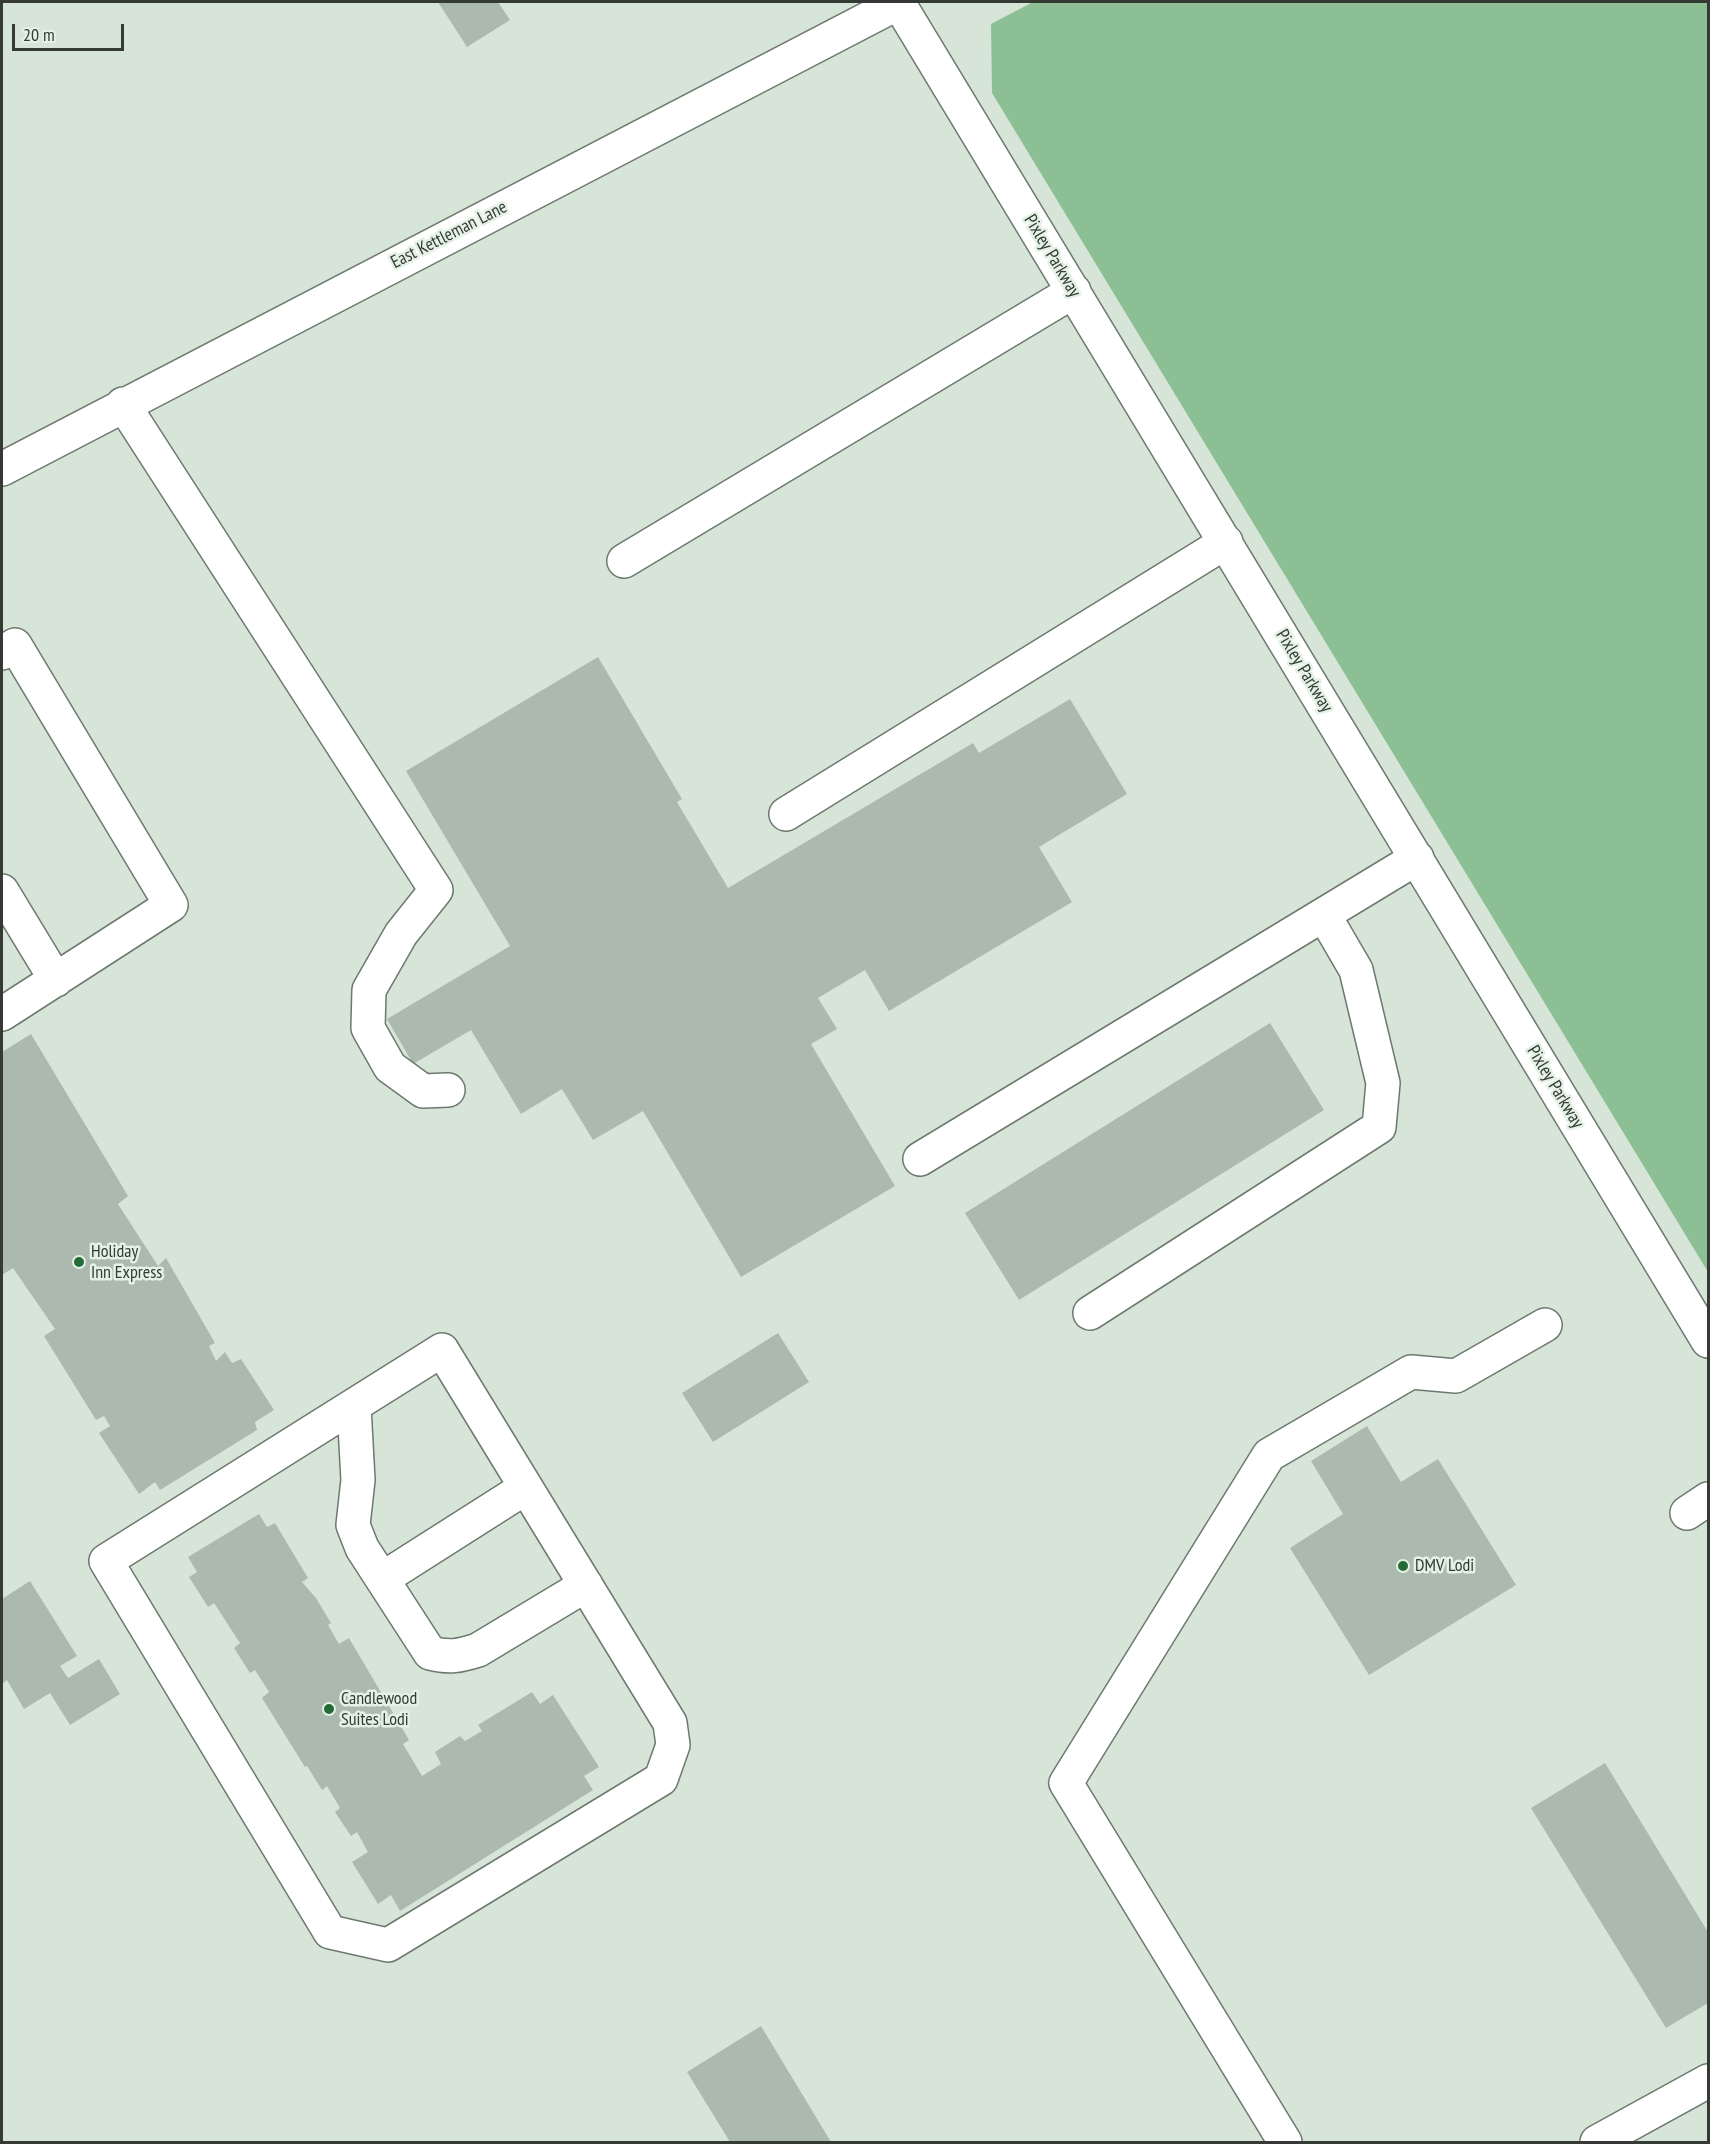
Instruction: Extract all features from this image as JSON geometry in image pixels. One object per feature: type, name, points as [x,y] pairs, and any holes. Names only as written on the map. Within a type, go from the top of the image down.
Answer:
[{"type":"street","name":"Pixley Parkway","points":[[899,2],[1708,1341]]},
{"type":"street","name":"East Kettleman Lane","points":[[2,469],[899,2]]},
{"type":"street","points":[[624,561],[1074,291]]},
{"type":"street","points":[[123,404],[436,890],[401,934],[369,990],[368,1028],[390,1067],[423,1090],[448,1090]]},
{"type":"street","points":[[786,814],[1226,542]]},
{"type":"street","points":[[2,1014],[171,905],[6,640]]},
{"type":"street","points":[[920,1159],[1417,858]]},
{"type":"street","points":[[2,891],[56,980]]},
{"type":"street","points":[[1090,1313],[1379,1127],[1383,1083],[1356,970],[1324,915]]},
{"type":"street","points":[[1285,2142],[1066,1783],[1269,1455],[1411,1372],[1456,1376],[1545,1325]]},
{"type":"street","points":[[442,1350],[525,1488],[670,1723],[673,1745],[661,1779],[388,1945],[330,1932],[106,1561],[442,1350]]},
{"type":"street","points":[[354,1407],[358,1480],[353,1525],[362,1548],[430,1653],[446,1658],[478,1650],[586,1585]]},
{"type":"street","points":[[382,1579],[525,1488]]},
{"type":"street","points":[[1597,2142],[1708,2081]]},
{"type":"green space","points":[[1033,2],[1708,2],[1708,1272],[992,93],[991,24]]},
{"type":"building","points":[[438,2],[498,2],[510,20],[467,47]]},
{"type":"building","points":[[598,657],[682,799],[677,802],[728,888],[973,743],[979,753],[1070,699],[1127,794],[1039,847],[1072,902],[889,1011],[865,970],[818,998],[837,1029],[811,1044],[895,1186],[741,1277],[643,1111],[593,1140],[562,1089],[521,1114],[471,1030],[413,1064],[387,1019],[510,946],[406,771]]},
{"type":"building","points":[[1270,1023],[1324,1110],[1019,1300],[965,1213]]},
{"type":"building","name":"Holiday Inn Express","points":[[31,1034],[128,1196],[118,1204],[158,1266],[166,1258],[215,1343],[209,1346],[216,1361],[225,1352],[232,1363],[241,1359],[274,1410],[255,1422],[257,1430],[160,1490],[155,1482],[139,1494],[99,1433],[110,1426],[104,1416],[96,1420],[44,1336],[55,1329],[13,1268],[2,1275],[2,1052]]},
{"type":"building","points":[[778,1333],[809,1382],[713,1442],[682,1393]]},
{"type":"building","name":"DMV Lodi","points":[[1367,1426],[1401,1482],[1438,1459],[1516,1585],[1369,1675],[1290,1548],[1343,1514],[1311,1461]]},
{"type":"building","name":"Candlewood Suites Lodi","points":[[259,1514],[267,1527],[275,1523],[308,1578],[302,1582],[316,1598],[331,1623],[328,1625],[339,1644],[349,1638],[409,1740],[403,1744],[422,1776],[441,1764],[435,1752],[460,1736],[465,1741],[482,1731],[478,1725],[532,1692],[540,1704],[553,1695],[599,1767],[584,1776],[593,1790],[400,1911],[391,1895],[378,1904],[352,1862],[368,1852],[357,1832],[351,1836],[335,1812],[340,1808],[327,1786],[322,1790],[307,1766],[305,1767],[262,1698],[269,1692],[255,1670],[250,1673],[234,1648],[240,1643],[214,1603],[208,1607],[189,1577],[197,1572],[188,1557]]},
{"type":"building","points":[[30,1581],[77,1656],[60,1666],[68,1678],[99,1659],[120,1694],[70,1725],[50,1693],[24,1709],[7,1680],[2,1684],[2,1599]]},
{"type":"building","points":[[1605,1763],[1708,1932],[1708,2003],[1666,2028],[1531,1808]]},
{"type":"building","points":[[761,2026],[831,2142],[730,2142],[687,2072]]},
{"type":"place","name":"Holiday Inn Express","points":[[79,1262]]},
{"type":"place","name":"DMV Lodi","points":[[1403,1566]]},
{"type":"place","name":"Candlewood Suites Lodi","points":[[329,1709]]}]
